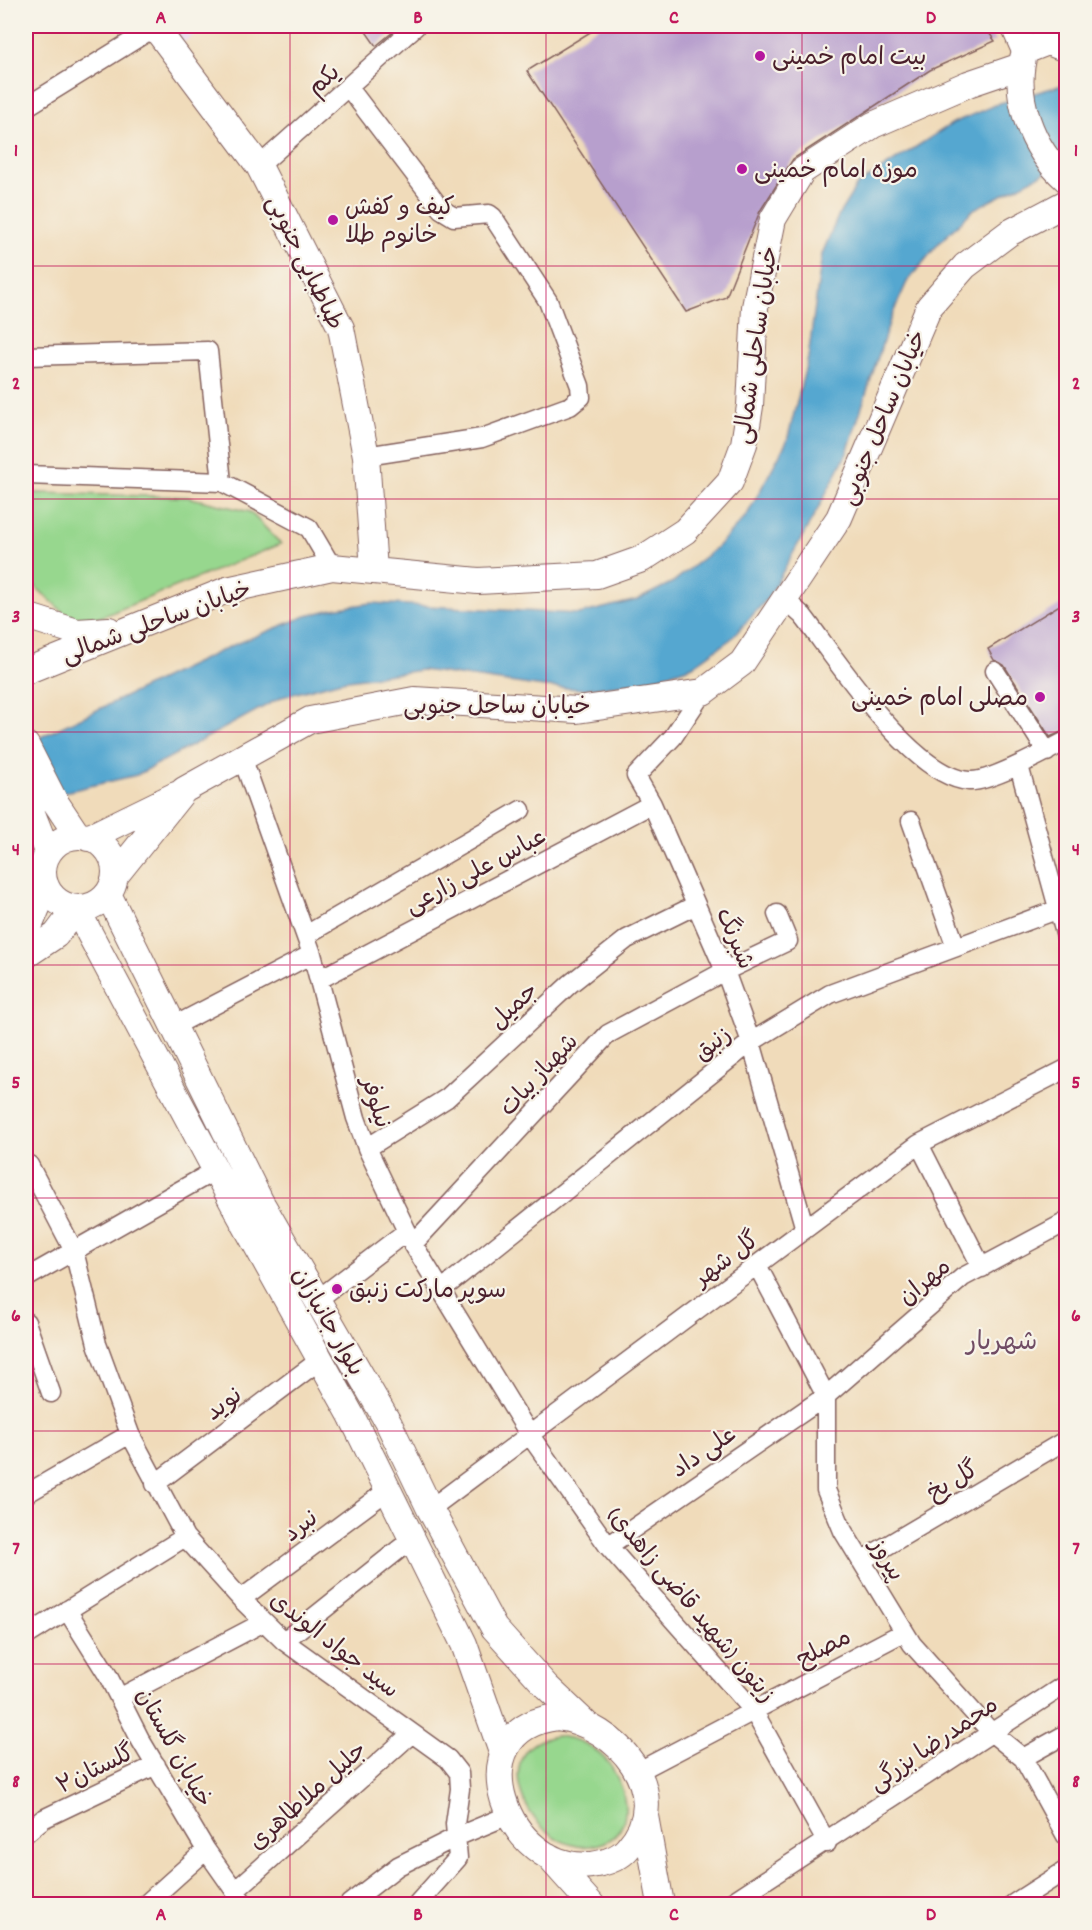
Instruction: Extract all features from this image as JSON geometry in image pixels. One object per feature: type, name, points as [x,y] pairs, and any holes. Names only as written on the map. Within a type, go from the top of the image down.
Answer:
[{"type":"main road","name":"طباطبایی جنوبی","points":[[155,26],[259,166],[341,328],[366,456],[375,570]]},
{"type":"main road","points":[[1014,26],[1036,53],[1030,126],[1043,154],[1060,173],[1037,216]]},
{"type":"main road","name":"خیابان ساحلی شمالی","points":[[26,671],[227,590],[332,567],[478,581],[597,575],[642,559],[685,531],[730,482],[744,444],[750,406],[755,307],[773,219],[801,171],[873,125],[1036,53]]},
{"type":"main road","name":"خیابان ساحل جنوبی","points":[[112,885],[184,790],[310,720],[414,700],[577,710],[703,692],[742,663],[839,518],[929,307],[965,266],[1009,233],[1037,216],[1066,203]]},
{"type":"main road","points":[[26,616],[77,632],[125,630]]},
{"type":"main road","points":[[26,745],[48,854]]},
{"type":"main road","points":[[26,927],[31,922],[45,886],[44,864],[48,854],[61,842],[83,837],[184,790]]},
{"type":"main road","points":[[37,803],[83,837],[105,848],[111,856],[112,885],[99,902],[76,908],[58,902],[45,886]]},
{"type":"main road","name":"بلوار جانبازان","points":[[112,885],[174,1026],[260,1201],[389,1424],[430,1509],[494,1628],[547,1687],[585,1723]]},
{"type":"main road","points":[[26,955],[56,935],[76,908]]},
{"type":"main road","name":"بلوار جانبازان","points":[[76,908],[388,1490],[464,1644],[503,1755]]},
{"type":"main road","points":[[590,1904],[546,1854],[523,1835],[509,1815],[500,1783],[503,1755],[514,1737],[530,1724],[557,1717],[585,1723],[610,1737],[621,1748],[637,1772],[644,1800],[644,1814],[661,1905]]},
{"type":"main road","points":[[546,1854],[580,1865],[601,1864],[614,1859],[635,1840],[644,1814]]},
{"type":"street","points":[[26,107],[155,26]]},
{"type":"street","name":"یکم","points":[[259,166],[416,26]]},
{"type":"street","points":[[349,88],[441,209],[453,217],[489,214],[493,218],[549,301],[580,386],[581,398],[570,406],[482,438],[366,456]]},
{"type":"street","points":[[26,356],[208,351],[222,482]]},
{"type":"street","points":[[26,476],[222,482],[309,528],[332,567]]},
{"type":"street","points":[[784,599],[803,616],[902,742],[939,772],[970,782],[1019,766],[1066,741]]},
{"type":"street","points":[[995,671],[1047,752]]},
{"type":"street","name":"شبرنگ","points":[[703,692],[674,737],[636,776],[652,804],[725,971],[751,1042],[805,1230]]},
{"type":"street","name":"نیلوفر","points":[[243,757],[306,934],[320,979],[346,1087],[366,1148],[410,1238],[440,1291],[529,1434]]},
{"type":"street","points":[[1019,766],[1063,911],[1066,937]]},
{"type":"street","name":"عباس علی زارعی","points":[[320,979],[652,804]]},
{"type":"street","points":[[306,934],[521,810]]},
{"type":"street","points":[[911,821],[956,947]]},
{"type":"street","name":"جمیل","points":[[366,1148],[447,1098],[570,984],[627,939],[696,905]]},
{"type":"street","name":"زنبق","points":[[440,1291],[751,1042],[830,994],[956,947],[1063,911]]},
{"type":"street","name":"شهباز بیات","points":[[317,1300],[410,1238],[608,1034],[725,971],[788,941],[777,914]]},
{"type":"street","points":[[174,1026],[312,954]]},
{"type":"street","name":"گل شهر","points":[[430,1509],[919,1144],[1066,1069]]},
{"type":"street","points":[[919,1144],[982,1268]]},
{"type":"street","name":"سید جواد الوندی","points":[[26,1164],[29,1165],[74,1251],[97,1344],[130,1434],[185,1537],[241,1599],[284,1641],[448,1759],[459,1773],[456,1837]]},
{"type":"street","points":[[26,1278],[216,1170]]},
{"type":"street","name":"مهران","points":[[826,1396],[963,1277],[1066,1222]]},
{"type":"street","name":"پیروز","points":[[757,1265],[826,1396],[826,1490],[843,1531],[904,1632],[992,1732],[1023,1758],[1066,1836]]},
{"type":"street","points":[[26,1322],[51,1393]]},
{"type":"street","name":"نوید","points":[[155,1484],[320,1360]]},
{"type":"street","name":"علی داد","points":[[608,1546],[826,1396]]},
{"type":"street","points":[[26,1494],[130,1434]]},
{"type":"street","name":"زیتون (شهید قاضی زاهدی)","points":[[529,1434],[608,1546],[753,1710],[827,1843]]},
{"type":"street","name":"گل یخ","points":[[861,1561],[1066,1440]]},
{"type":"street","name":"نبرد","points":[[241,1599],[388,1490]]},
{"type":"street","points":[[26,1636],[185,1537]]},
{"type":"street","points":[[284,1641],[412,1539]]},
{"type":"street","name":"خیابان گلستان","points":[[67,1610],[206,1850],[239,1898]]},
{"type":"street","points":[[119,1698],[264,1622]]},
{"type":"street","name":"مصلح","points":[[637,1772],[904,1632]]},
{"type":"street","name":"محمدرضا بزرگی","points":[[729,1905],[827,1843],[1066,1684]]},
{"type":"street","name":"جلیل ملاطاهری","points":[[239,1898],[411,1734]]},
{"type":"street","points":[[1023,1758],[1066,1734]]},
{"type":"street","name":"گلستان۲","points":[[26,1833],[43,1819],[156,1765]]},
{"type":"street","points":[[349,1905],[398,1866],[456,1837],[509,1815]]},
{"type":"street","points":[[417,1905],[458,1858],[456,1837]]},
{"type":"street","points":[[146,1905],[206,1850]]},
{"type":"street","points":[[1013,1905],[1066,1870]]},
{"type":"shaded area","points":[[165,26],[210,26],[180,44]]},
{"type":"green space","points":[[26,494],[187,497],[250,512],[281,544],[101,617],[79,621],[64,613],[26,578]]},
{"type":"green space","points":[[557,1736],[574,1739],[590,1746],[608,1763],[616,1775],[625,1804],[624,1817],[620,1829],[611,1839],[596,1845],[573,1845],[552,1836],[535,1819],[524,1800],[518,1778],[521,1759],[534,1744]]},
{"type":"water","points":[[1066,84],[1066,162],[974,209],[939,243],[907,282],[890,320],[847,453],[819,507],[768,598],[731,639],[693,666],[642,683],[582,689],[544,687],[422,670],[341,681],[282,697],[137,775],[56,794],[26,809],[26,744],[231,646],[306,616],[371,603],[579,614],[637,600],[673,582],[716,548],[747,515],[787,441],[808,358],[822,254],[839,214],[857,185],[953,123],[1000,103]]},
{"type":"building","points":[[362,26],[400,26],[376,46]]},
{"type":"building","name":"موزه امام خمینی","points":[[600,26],[984,26],[995,41],[930,70],[793,159],[760,211],[726,297],[686,312],[527,71]]},
{"type":"building","name":"مصلی امام خمینی","points":[[1066,601],[1066,730],[1050,737],[1004,665],[994,660],[988,649]]},
{"type":"place","name":"بیت امام خمینی","points":[[760,56]]},
{"type":"place","name":"موزه امام خمینی","points":[[742,169]]},
{"type":"place","name":"کیف و کفش خانوم طلا","points":[[333,220]]},
{"type":"place","name":"مصلی امام خمینی","points":[[1040,697]]},
{"type":"place","name":"سوپر مارکت زنبق","points":[[337,1289]]},
{"type":"district","name":"شهریار","points":[[1002,1340]]}]
